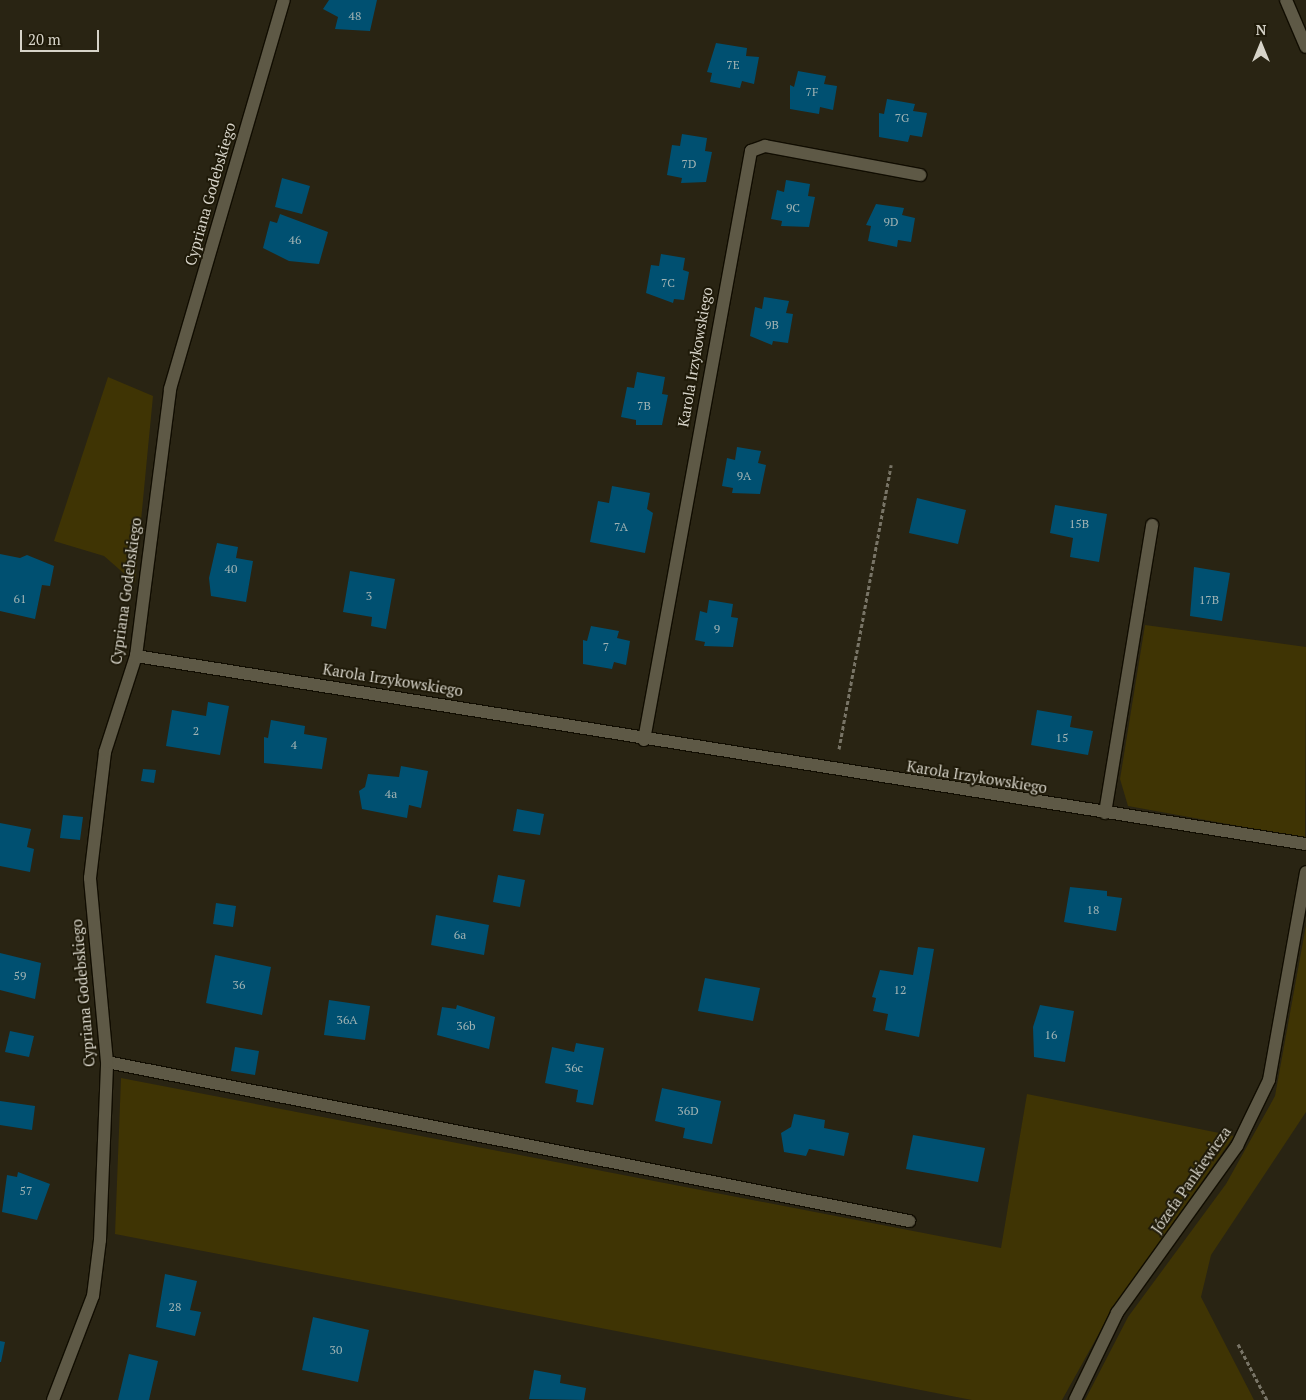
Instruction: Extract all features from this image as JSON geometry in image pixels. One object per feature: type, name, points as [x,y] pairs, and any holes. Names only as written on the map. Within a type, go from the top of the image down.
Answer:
[{"type":"street","name":"Cypriana Godebskiego","points":[[53,1400],[93,1296],[100,1240],[107,1062],[90,878],[105,752],[136,656],[170,389],[284,0]]},
{"type":"street","points":[[1286,0],[1306,48]]},
{"type":"street","name":"Karola Irzykowskiego","points":[[644,740],[751,151],[765,146],[920,175]]},
{"type":"street","points":[[1105,813],[1152,525]]},
{"type":"street","name":"Karola Irzykowskiego","points":[[136,656],[835,771],[1306,844]]},
{"type":"street","name":"Józefa Pankiewicza","points":[[1075,1400],[1118,1313],[1237,1146],[1269,1080],[1306,872]]},
{"type":"street","points":[[107,1062],[909,1221]]},
{"type":"path","points":[[835,771],[891,465]]},
{"type":"path","points":[[1238,1344],[1267,1400]]},
{"type":"shaded area","points":[[108,377],[153,396],[135,583],[104,556],[54,541]]},
{"type":"shaded area","points":[[1145,625],[1306,647],[1305,838],[1128,806],[1120,779]]},
{"type":"shaded area","points":[[1306,925],[1306,1112],[1211,1255],[1201,1297],[1254,1400],[1085,1400],[1128,1317],[1226,1184],[1275,1096]]},
{"type":"shaded area","points":[[121,1078],[1001,1248],[1027,1094],[1234,1136],[1112,1310],[1062,1400],[972,1400],[115,1234]]},
{"type":"building","points":[[329,0],[377,0],[370,31],[335,29],[338,17],[323,9]]},
{"type":"building","points":[[716,43],[747,48],[746,56],[759,57],[754,84],[742,81],[740,88],[710,82],[712,73],[707,72]]},
{"type":"building","points":[[798,71],[826,76],[824,84],[837,86],[833,110],[820,107],[819,114],[790,109],[790,85],[794,87]]},
{"type":"building","points":[[887,99],[915,104],[913,111],[927,113],[922,137],[910,135],[908,142],[879,137],[879,113],[884,114]]},
{"type":"building","points":[[682,134],[707,138],[705,151],[712,152],[706,182],[681,183],[682,178],[667,175],[672,145],[680,146]]},
{"type":"building","points":[[282,178],[310,186],[302,214],[275,207]]},
{"type":"building","points":[[786,180],[810,184],[808,196],[815,197],[809,227],[781,226],[782,221],[771,219],[777,190],[784,192]]},
{"type":"building","points":[[876,204],[904,208],[902,215],[915,218],[911,242],[898,240],[897,247],[868,241],[871,226],[866,225]]},
{"type":"building","points":[[280,214],[328,232],[319,264],[289,261],[263,248],[270,221],[277,223]]},
{"type":"building","points":[[661,254],[685,258],[683,270],[689,272],[684,300],[674,299],[673,303],[646,293],[651,265],[659,266]]},
{"type":"building","points":[[764,297],[789,301],[786,313],[793,314],[788,343],[773,341],[772,345],[750,336],[755,307],[762,309]]},
{"type":"building","points":[[637,372],[665,377],[662,394],[668,395],[662,425],[636,425],[636,420],[621,417],[627,387],[634,388]]},
{"type":"building","points":[[737,447],[761,451],[758,463],[766,465],[760,494],[732,493],[733,488],[722,486],[727,458],[735,460]]},
{"type":"building","points":[[612,486],[650,493],[647,509],[653,513],[645,553],[590,542],[598,501],[609,503]]},
{"type":"building","points":[[917,498],[966,510],[958,544],[909,533]]},
{"type":"building","points":[[1055,505],[1107,514],[1099,562],[1070,557],[1073,538],[1050,533]]},
{"type":"building","points":[[217,543],[238,547],[236,558],[253,561],[246,602],[211,596],[209,578]]},
{"type":"building","points":[[0,554],[20,558],[27,555],[54,566],[50,586],[42,585],[35,619],[0,611]]},
{"type":"building","points":[[1194,567],[1230,573],[1222,621],[1190,616]]},
{"type":"building","points":[[350,571],[395,579],[386,629],[371,626],[372,617],[343,612]]},
{"type":"building","points":[[709,600],[733,604],[731,617],[738,618],[733,647],[704,646],[705,642],[695,640],[700,611],[707,613]]},
{"type":"building","points":[[591,626],[619,631],[617,638],[630,641],[626,665],[614,662],[612,669],[583,664],[583,640],[587,641]]},
{"type":"building","points":[[208,702],[229,706],[220,755],[166,746],[172,710],[206,716]]},
{"type":"building","points":[[1037,710],[1072,716],[1070,727],[1093,731],[1088,755],[1031,745]]},
{"type":"building","points":[[271,720],[305,726],[304,734],[327,738],[322,769],[264,763],[264,737],[268,738]]},
{"type":"building","points":[[401,766],[428,771],[421,808],[409,805],[407,818],[362,809],[359,791],[365,787],[368,774],[399,777]]},
{"type":"building","points":[[143,769],[156,770],[154,783],[141,781]]},
{"type":"building","points":[[517,809],[544,814],[540,835],[513,831]]},
{"type":"building","points":[[63,815],[83,817],[80,840],[60,838]]},
{"type":"building","points":[[0,823],[31,829],[27,847],[34,849],[30,872],[0,866]]},
{"type":"building","points":[[498,875],[525,880],[520,907],[493,902]]},
{"type":"building","points":[[1070,887],[1107,891],[1107,896],[1122,898],[1116,931],[1064,922]]},
{"type":"building","points":[[216,903],[236,906],[233,927],[213,924]]},
{"type":"building","points":[[436,915],[489,925],[484,955],[431,945]]},
{"type":"building","points":[[918,947],[934,949],[919,1037],[885,1030],[888,1014],[873,1011],[876,998],[872,997],[880,970],[913,975]]},
{"type":"building","points":[[0,953],[41,963],[35,999],[0,990]]},
{"type":"building","points":[[215,955],[271,967],[262,1015],[206,1003]]},
{"type":"building","points":[[705,978],[760,988],[753,1021],[698,1011]]},
{"type":"building","points":[[329,1000],[370,1006],[365,1040],[324,1035]]},
{"type":"building","points":[[457,1005],[495,1017],[489,1049],[437,1035],[442,1007],[456,1009]]},
{"type":"building","points":[[1040,1005],[1074,1011],[1065,1062],[1034,1057],[1033,1027]]},
{"type":"building","points":[[10,1031],[34,1036],[29,1057],[5,1052]]},
{"type":"building","points":[[576,1043],[604,1048],[593,1105],[576,1102],[578,1090],[545,1083],[552,1047],[574,1052]]},
{"type":"building","points":[[235,1047],[259,1051],[255,1075],[231,1071]]},
{"type":"building","points":[[662,1088],[721,1101],[712,1144],[683,1138],[685,1128],[655,1121]]},
{"type":"building","points":[[0,1101],[35,1106],[32,1130],[0,1125]]},
{"type":"building","points":[[794,1114],[825,1120],[824,1128],[849,1133],[844,1156],[809,1149],[806,1156],[784,1152],[781,1133],[791,1127]]},
{"type":"building","points":[[913,1135],[985,1148],[978,1182],[906,1169]]},
{"type":"building","points":[[18,1172],[50,1184],[37,1220],[2,1212],[7,1175],[17,1177]]},
{"type":"building","points":[[165,1274],[197,1281],[190,1310],[201,1312],[195,1336],[156,1327]]},
{"type":"building","points":[[313,1317],[369,1330],[358,1382],[302,1370]]},
{"type":"building","points":[[0,1341],[5,1342],[1,1362],[0,1362]]},
{"type":"building","points":[[129,1354],[158,1361],[149,1400],[118,1400]]},
{"type":"building","points":[[534,1370],[561,1375],[560,1383],[586,1388],[584,1400],[529,1399]]}]
